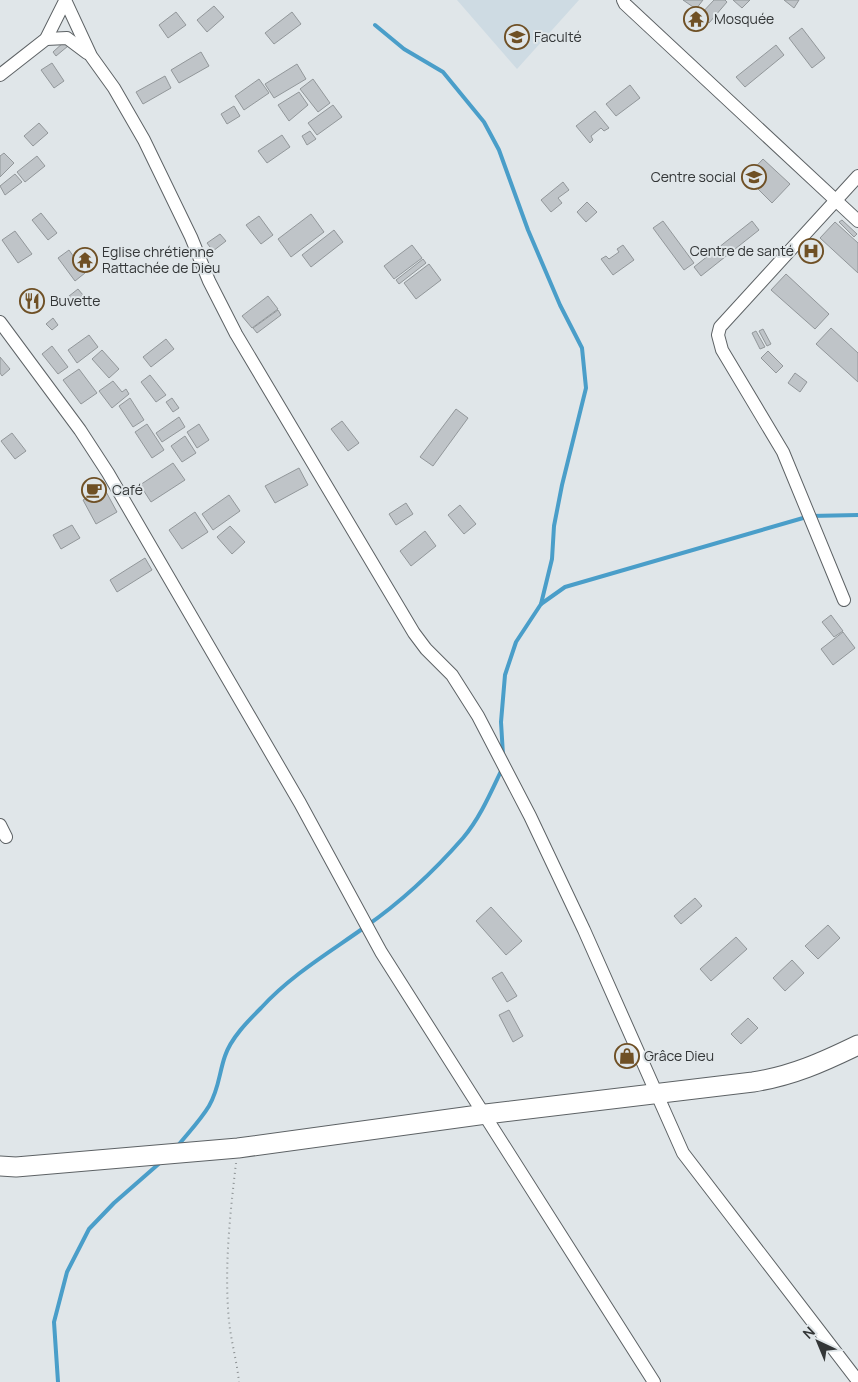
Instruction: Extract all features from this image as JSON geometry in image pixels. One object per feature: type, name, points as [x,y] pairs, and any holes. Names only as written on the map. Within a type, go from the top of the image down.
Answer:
[{"type":"street","points":[[623,0],[625,4],[858,221]]},
{"type":"street","points":[[0,75],[46,39],[65,1]]},
{"type":"street","points":[[65,1],[91,56],[114,88],[144,140],[191,237],[209,281],[236,334],[414,633],[452,675],[478,716],[530,816],[584,930],[683,1153],[858,1381]]},
{"type":"street","points":[[46,39],[67,38],[91,56]]},
{"type":"street","points":[[844,600],[783,452],[722,350],[718,335],[720,327],[858,176]]},
{"type":"street","points":[[0,322],[80,430],[108,473],[300,803],[381,952],[486,1114],[654,1382]]},
{"type":"street","points":[[0,825],[6,837]]},
{"type":"street","points":[[0,1166],[16,1167],[238,1148],[486,1114],[778,1078],[810,1068],[858,1046]]},
{"type":"path","points":[[238,1148],[229,1224],[227,1277],[229,1322],[239,1382]]},
{"type":"shaded area","name":"Faculté","points":[[457,0],[579,0],[517,69]]},
{"type":"building","points":[[683,0],[703,0],[696,9]]},
{"type":"building","points":[[714,0],[725,0],[727,2],[709,23],[700,15]]},
{"type":"building","points":[[733,0],[750,0],[742,8]]},
{"type":"building","points":[[784,0],[799,0],[794,8]]},
{"type":"building","points":[[214,6],[224,17],[207,32],[197,20]]},
{"type":"building","points":[[176,12],[186,25],[168,38],[159,25]]},
{"type":"building","points":[[292,12],[301,24],[274,44],[265,33]]},
{"type":"building","points":[[802,28],[825,58],[812,68],[789,38]]},
{"type":"building","points":[[64,42],[68,46],[56,56],[53,52]]},
{"type":"building","points":[[776,45],[784,55],[745,87],[736,77]]},
{"type":"building","points":[[201,52],[209,66],[179,83],[171,70]]},
{"type":"building","points":[[52,63],[64,81],[54,88],[41,70]]},
{"type":"building","points":[[297,64],[306,79],[274,98],[265,84]]},
{"type":"building","points":[[165,76],[171,88],[143,104],[136,92]]},
{"type":"building","points":[[259,79],[269,93],[244,110],[235,96]]},
{"type":"building","points":[[313,79],[330,103],[318,112],[300,89]]},
{"type":"building","points":[[630,85],[640,98],[616,116],[606,104]]},
{"type":"building","points":[[299,92],[308,105],[289,121],[278,105]]},
{"type":"building","points":[[333,105],[342,117],[317,135],[308,123]]},
{"type":"building","points":[[234,106],[240,116],[227,124],[221,114]]},
{"type":"building","points":[[595,111],[609,128],[604,131],[601,128],[591,136],[593,140],[590,143],[576,126]]},
{"type":"building","points":[[39,123],[48,133],[33,146],[24,136]]},
{"type":"building","points":[[310,131],[316,139],[307,145],[302,136]]},
{"type":"building","points":[[282,135],[290,147],[267,163],[258,151]]},
{"type":"building","points":[[4,153],[14,163],[0,177],[0,156]]},
{"type":"building","points":[[37,156],[45,166],[25,182],[17,172]]},
{"type":"building","points":[[763,159],[790,184],[772,203],[746,177]]},
{"type":"building","points":[[15,174],[22,182],[5,195],[0,186]]},
{"type":"building","points":[[563,182],[569,190],[558,198],[562,203],[551,212],[541,200]]},
{"type":"building","points":[[587,202],[597,212],[586,222],[577,212]]},
{"type":"building","points":[[41,213],[57,233],[48,240],[32,220]]},
{"type":"building","points":[[311,214],[324,232],[291,257],[278,239]]},
{"type":"building","points":[[259,216],[273,235],[261,244],[246,225]]},
{"type":"building","points":[[842,220],[857,234],[854,237],[839,222]]},
{"type":"building","points":[[663,221],[694,263],[684,270],[653,228]]},
{"type":"building","points":[[752,221],[759,230],[701,276],[694,267]]},
{"type":"building","points":[[835,222],[858,243],[858,273],[820,238]]},
{"type":"building","points":[[334,230],[343,242],[311,267],[302,255]]},
{"type":"building","points":[[15,231],[32,254],[18,263],[2,240]]},
{"type":"building","points":[[220,234],[226,241],[213,251],[207,243]]},
{"type":"building","points":[[412,245],[422,258],[394,279],[384,266]]},
{"type":"building","points":[[623,245],[634,260],[613,275],[601,259],[606,256],[609,259],[619,252],[617,249]]},
{"type":"building","points":[[69,250],[85,273],[75,281],[58,258]]},
{"type":"building","points":[[423,259],[426,263],[399,284],[396,280]]},
{"type":"building","points":[[429,264],[441,280],[416,299],[404,283]]},
{"type":"building","points":[[786,274],[829,314],[815,329],[771,290]]},
{"type":"building","points":[[78,289],[83,295],[69,306],[64,300]]},
{"type":"building","points":[[268,296],[278,309],[252,328],[242,316]]},
{"type":"building","points":[[278,310],[281,315],[257,333],[253,328]]},
{"type":"building","points":[[53,318],[58,325],[52,330],[46,324]]},
{"type":"building","points":[[831,328],[858,353],[858,382],[816,344]]},
{"type":"building","points":[[763,329],[771,344],[767,346],[759,331]]},
{"type":"building","points":[[756,331],[765,347],[760,349],[752,333]]},
{"type":"building","points":[[89,335],[98,347],[77,363],[68,350]]},
{"type":"building","points":[[166,339],[174,349],[151,367],[143,357]]},
{"type":"building","points":[[52,346],[68,367],[58,374],[42,354]]},
{"type":"building","points":[[102,350],[119,369],[109,378],[92,359]]},
{"type":"building","points":[[768,351],[783,366],[776,373],[761,358]]},
{"type":"building","points":[[0,357],[10,369],[2,376],[0,373]]},
{"type":"building","points":[[79,369],[97,393],[81,404],[63,380]]},
{"type":"building","points":[[795,373],[807,382],[800,392],[788,383]]},
{"type":"building","points":[[150,375],[166,395],[156,402],[141,382]]},
{"type":"building","points":[[113,381],[122,392],[126,389],[129,394],[112,408],[99,391]]},
{"type":"building","points":[[130,398],[144,420],[133,427],[119,406]]},
{"type":"building","points":[[172,398],[179,408],[173,412],[166,402]]},
{"type":"building","points":[[456,409],[468,418],[433,466],[420,457]]},
{"type":"building","points":[[179,417],[185,427],[162,442],[156,433]]},
{"type":"building","points":[[342,421],[359,443],[348,451],[331,429]]},
{"type":"building","points":[[147,424],[164,450],[152,458],[135,432]]},
{"type":"building","points":[[199,424],[209,440],[197,448],[187,432]]},
{"type":"building","points":[[12,433],[26,451],[15,459],[1,441]]},
{"type":"building","points":[[185,436],[196,453],[182,462],[171,446]]},
{"type":"building","points":[[173,463],[185,480],[151,502],[140,485]]},
{"type":"building","points":[[299,468],[308,485],[275,503],[265,486]]},
{"type":"building","points":[[104,488],[117,512],[96,524],[83,500]]},
{"type":"building","points":[[229,495],[240,511],[213,530],[202,514]]},
{"type":"building","points":[[406,503],[413,514],[396,525],[389,514]]},
{"type":"building","points":[[460,505],[476,524],[464,534],[448,515]]},
{"type":"building","points":[[195,512],[208,532],[182,549],[169,530]]},
{"type":"building","points":[[72,525],[80,538],[61,549],[53,535]]},
{"type":"building","points":[[230,526],[245,542],[232,554],[217,537]]},
{"type":"building","points":[[425,531],[436,546],[411,566],[400,551]]},
{"type":"building","points":[[145,558],[152,570],[117,592],[110,580]]},
{"type":"building","points":[[831,615],[843,631],[834,637],[822,622]]},
{"type":"building","points":[[843,632],[855,648],[833,665],[821,649]]},
{"type":"building","points":[[695,898],[702,906],[681,924],[674,916]]},
{"type":"building","points":[[491,907],[522,941],[506,955],[476,921]]},
{"type":"building","points":[[828,925],[840,938],[818,959],[805,946]]},
{"type":"building","points":[[736,937],[747,949],[711,981],[700,969]]},
{"type":"building","points":[[792,960],[804,973],[785,991],[773,978]]},
{"type":"building","points":[[502,972],[517,996],[507,1002],[492,978]]},
{"type":"building","points":[[509,1010],[523,1036],[513,1042],[499,1015]]},
{"type":"building","points":[[748,1018],[758,1028],[741,1044],[731,1034]]},
{"type":"waterway","points":[[375,25],[404,49],[443,72],[484,122],[499,150],[528,230],[560,305],[582,348],[586,388],[562,485],[554,526],[552,559],[541,604]]},
{"type":"waterway","points":[[503,755],[501,722],[505,675],[516,642],[541,604],[565,587],[810,516],[858,515]]},
{"type":"waterway","points":[[176,1148],[209,1106],[215,1093],[228,1049],[245,1024],[285,985],[378,917],[429,874],[463,838],[475,822],[502,769]]},
{"type":"waterway","points":[[58,1382],[54,1322],[67,1272],[89,1229],[114,1203],[162,1161]]},
{"type":"place","name":"Mosquée","points":[[696,19]]},
{"type":"place","name":"Faculté","points":[[517,37]]},
{"type":"place","name":"Centre social","points":[[754,177]]},
{"type":"place","name":"Centre de santé","points":[[811,251]]},
{"type":"place","name":"Eglise chrétienne Rattachée de Dieu","points":[[85,260]]},
{"type":"place","name":"Buvette","points":[[32,301]]},
{"type":"place","name":"Café","points":[[94,490]]},
{"type":"place","name":"Grâce Dieu","points":[[627,1056]]}]
